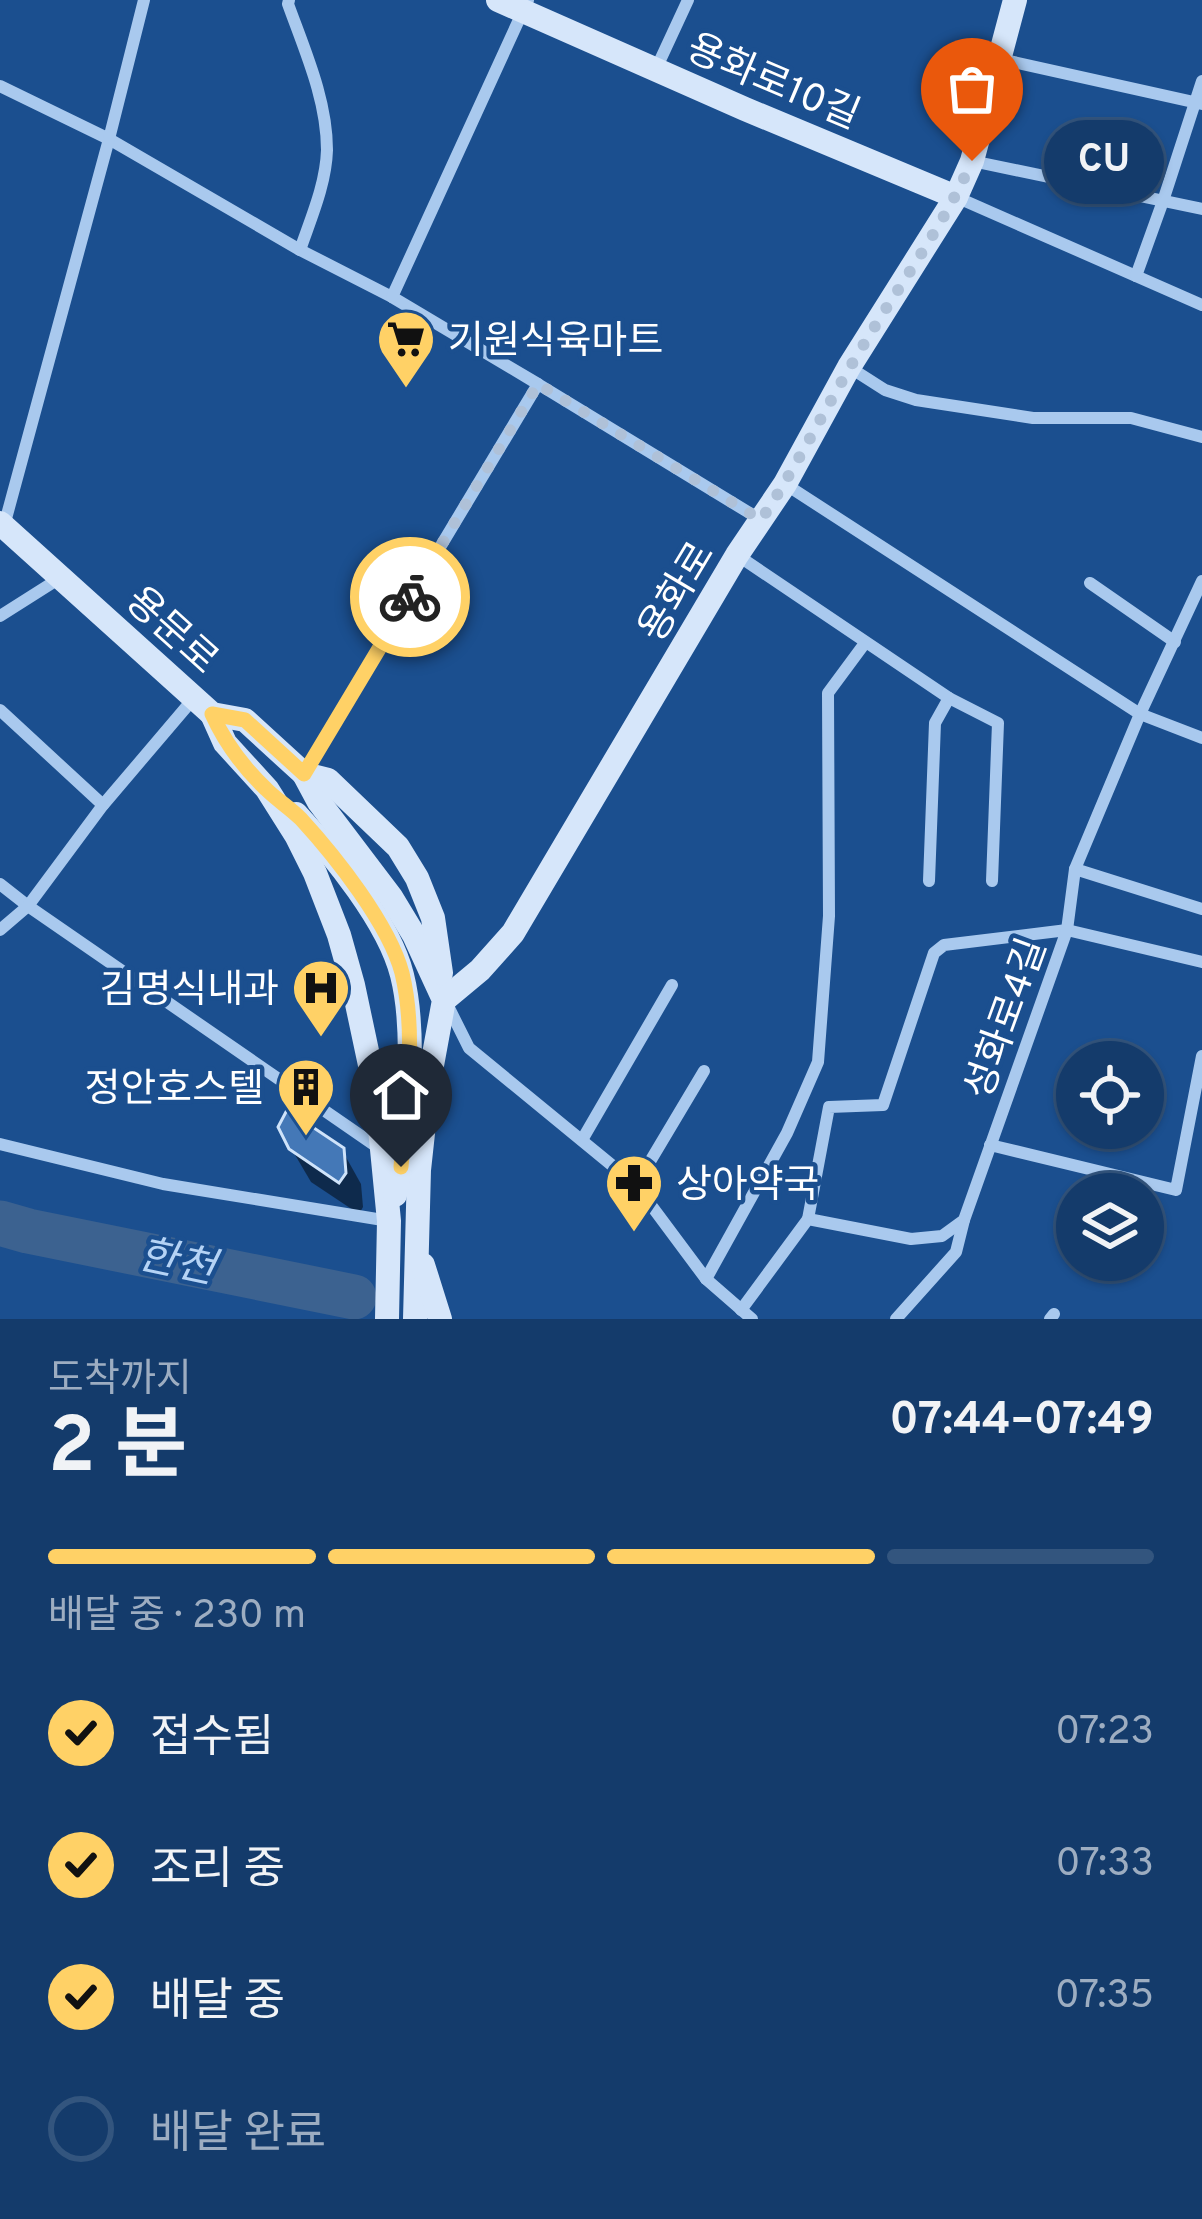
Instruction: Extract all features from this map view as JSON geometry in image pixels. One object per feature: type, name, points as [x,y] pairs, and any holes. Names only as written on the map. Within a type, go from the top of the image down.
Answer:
[{"type":"main road","name":"용화로10길","points":[[498,0],[526,5],[656,69],[956,196]]},
{"type":"main road","name":"용화로","points":[[444,1000],[513,933],[956,196],[972,161],[1015,0]]},
{"type":"main road","name":"용문로","points":[[2,524],[204,705],[245,720],[304,774],[414,935],[444,1000]]},
{"type":"main road","points":[[204,705],[225,743],[328,849],[394,950],[402,974],[409,1050],[401,1167],[388,1221]]},
{"type":"main road","name":"용문로","points":[[304,774],[328,780],[398,847],[433,919],[444,1000],[418,1170],[416,1319]]},
{"type":"main road","points":[[266,789],[306,854],[339,935],[371,1066],[388,1221],[387,1319]]},
{"type":"main road","points":[[362,899],[375,897],[372,870]]},
{"type":"main road","points":[[416,1240],[440,1319]]},
{"type":"main road","points":[[388,1270],[400,1300],[400,1319]]},
{"type":"street","points":[[2,524],[144,0]]},
{"type":"street","points":[[289,0],[318,89],[327,150],[322,185],[300,250]]},
{"type":"street","points":[[656,69],[688,0]]},
{"type":"street","points":[[392,297],[526,5]]},
{"type":"street","points":[[1000,58],[1198,104]]},
{"type":"street","points":[[1136,276],[1198,104],[1202,80]]},
{"type":"street","points":[[0,86],[110,139],[300,250],[392,297],[761,520]]},
{"type":"street","points":[[972,161],[1202,209]]},
{"type":"street","points":[[956,196],[1202,305]]},
{"type":"street","points":[[849,368],[885,390],[916,400],[1033,418],[1131,418],[1202,437]]},
{"type":"street","points":[[304,774],[538,384]]},
{"type":"street","points":[[785,484],[1140,714],[1202,737]]},
{"type":"street","points":[[737,555],[949,698],[998,723],[992,881]]},
{"type":"street","points":[[0,616],[61,577]]},
{"type":"street","name":"성화로4길","points":[[896,1319],[956,1252],[1067,930],[1075,869],[1202,581]]},
{"type":"street","points":[[1090,584],[1175,642]]},
{"type":"street","points":[[706,1280],[787,1132],[818,1062],[830,916],[829,693],[865,643]]},
{"type":"street","points":[[929,881],[934,723],[949,698]]},
{"type":"street","points":[[0,930],[28,906],[103,805],[204,705]]},
{"type":"street","points":[[0,710],[103,805]]},
{"type":"street","points":[[1075,869],[1202,909]]},
{"type":"street","points":[[0,884],[383,1151]]},
{"type":"street","points":[[444,1000],[470,1048],[636,1185],[706,1280],[746,1315],[808,1219],[829,1107],[883,1105],[934,953],[944,945],[1067,930],[1202,962]]},
{"type":"street","points":[[582,1140],[672,985]]},
{"type":"street","points":[[991,1144],[1176,1190],[1202,1056]]},
{"type":"street","points":[[636,1185],[704,1071]]},
{"type":"street","points":[[0,1144],[163,1184],[388,1221]]},
{"type":"street","points":[[808,1219],[911,1239],[942,1236],[964,1220]]},
{"type":"building","name":"정안호스텔","points":[[287,1110],[344,1148],[346,1173],[339,1183],[289,1149],[278,1127]]},
{"type":"waterway","name":"한천","points":[[0,1223],[354,1297]]},
{"type":"way so far","points":[[410,597],[538,384],[761,520],[956,196],[972,161]]},
{"type":"place","name":"CU","points":[[972,161]]},
{"type":"place","name":"기원식육마트","points":[[406,390]]},
{"type":"place","name":"김명식내과","points":[[321,1039]]},
{"type":"place","name":"정안호스텔","points":[[306,1138]]},
{"type":"place","name":"상아약국","points":[[634,1234]]},
{"type":"route","points":[[401,1167],[409,1050],[402,974],[394,950],[328,849],[225,743],[212,714],[245,720],[304,774],[410,597]]}]
